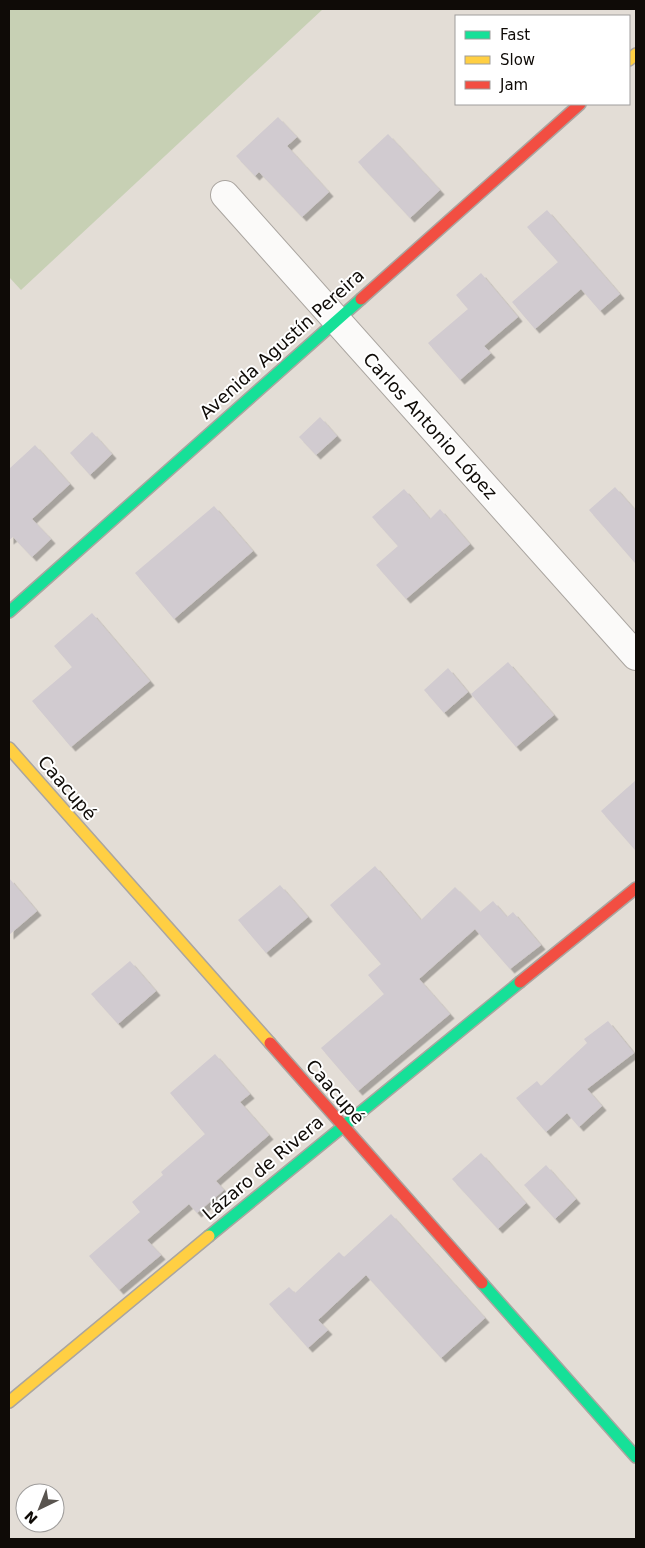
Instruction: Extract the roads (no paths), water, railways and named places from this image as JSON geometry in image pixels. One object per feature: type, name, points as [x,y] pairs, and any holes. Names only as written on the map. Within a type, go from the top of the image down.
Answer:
[{"type":"street","name":"Avenida Agustín Pereira","points":[[9,612],[579,105]]},
{"type":"street","name":"Carlos Antonio López","points":[[225,195],[335,321],[636,656]]},
{"type":"street","name":"Caacupé","points":[[9,748],[341,1126],[636,1457]]},
{"type":"street","name":"Lázaro de Rivera","points":[[9,1402],[341,1126],[636,888]]}]
